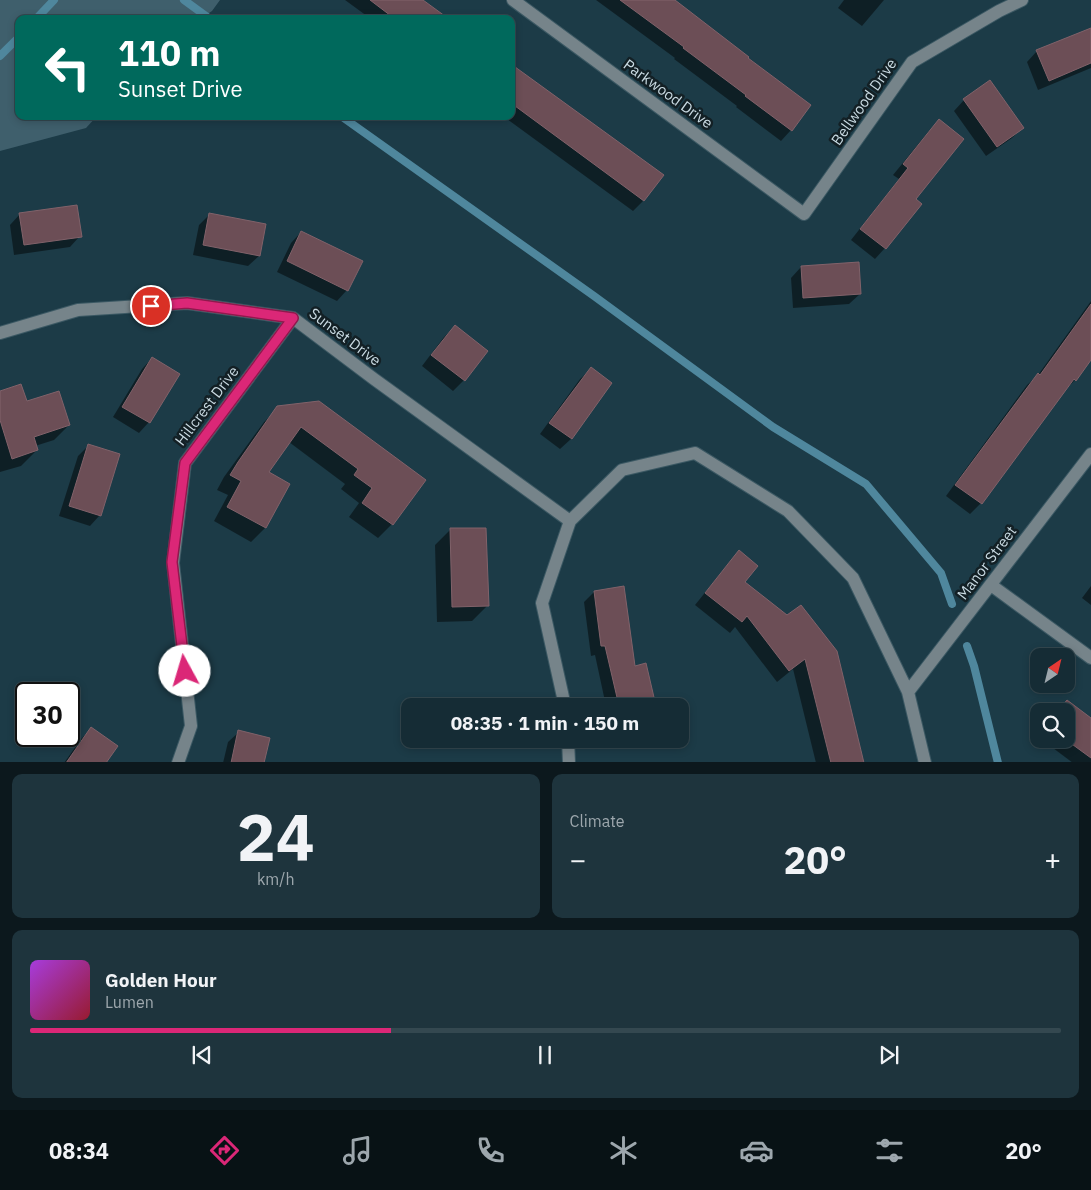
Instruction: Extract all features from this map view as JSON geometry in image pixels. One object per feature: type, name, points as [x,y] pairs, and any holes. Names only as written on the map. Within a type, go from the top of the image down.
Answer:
[{"type":"street","name":"Parkwood Drive","points":[[513,0],[804,214]]},
{"type":"street","name":"Bellwood Drive","points":[[804,214],[912,62],[996,5],[1022,0]]},
{"type":"street","name":"Sunset Drive","points":[[0,333],[78,310],[187,303],[293,318],[374,380],[570,521]]},
{"type":"street","name":"Hillcrest Drive","points":[[178,762],[191,726],[172,562],[185,463],[293,318]]},
{"type":"street","points":[[563,698],[542,603],[570,521],[622,470],[695,453],[788,511],[853,578],[908,692],[924,762]]},
{"type":"street","name":"Manor Street","points":[[908,692],[1091,454]]},
{"type":"street","points":[[991,585],[1091,658]]},
{"type":"street","points":[[568,748],[569,762]]},
{"type":"shaded area","points":[[0,0],[220,0],[212,11],[206,15],[15,15],[15,120],[93,120],[86,128],[0,151]]},
{"type":"building","points":[[370,0],[423,0],[444,15],[390,15]]},
{"type":"building","points":[[620,0],[675,0],[811,105],[792,131]]},
{"type":"building","points":[[1091,28],[1091,63],[1049,81],[1036,50]]},
{"type":"building","points":[[515,67],[664,175],[644,201],[515,106]]},
{"type":"building","points":[[990,80],[1024,128],[997,147],[963,99]]},
{"type":"building","points":[[939,119],[964,139],[916,199],[922,204],[886,249],[860,229],[908,168],[903,164]]},
{"type":"building","points":[[77,205],[82,237],[24,245],[19,213]]},
{"type":"building","points":[[209,213],[266,224],[260,256],[203,245]]},
{"type":"building","points":[[301,231],[363,261],[348,291],[287,261]]},
{"type":"building","points":[[859,262],[861,294],[803,298],[801,266]]},
{"type":"building","points":[[1091,304],[1091,360],[1076,381],[1074,379],[982,504],[955,485],[1038,373],[1040,375]]},
{"type":"building","points":[[455,325],[488,351],[465,381],[431,355]]},
{"type":"building","points":[[152,357],[180,374],[150,423],[122,407]]},
{"type":"building","points":[[591,367],[612,383],[572,439],[549,423]]},
{"type":"building","points":[[21,384],[27,401],[59,391],[70,425],[34,437],[38,450],[12,459],[0,420],[0,391]]},
{"type":"building","points":[[319,401],[426,480],[393,525],[362,503],[372,488],[354,475],[358,469],[301,427],[269,472],[290,484],[266,528],[227,507],[241,481],[230,475],[277,406]]},
{"type":"building","points":[[88,444],[120,454],[101,516],[69,506]]},
{"type":"building","points":[[450,528],[486,528],[489,606],[452,607]]},
{"type":"building","points":[[739,550],[758,566],[745,582],[787,615],[801,605],[837,651],[864,762],[831,762],[805,659],[789,671],[747,616],[742,622],[705,593]]},
{"type":"building","points":[[624,586],[635,666],[646,663],[654,698],[617,698],[605,646],[601,646],[594,591]]},
{"type":"building","points":[[1075,706],[1091,718],[1091,758],[1075,746]]},
{"type":"building","points":[[91,727],[118,746],[107,762],[67,762],[77,747],[80,747],[80,743]]},
{"type":"building","points":[[238,730],[270,738],[264,762],[231,762]]},
{"type":"waterway","points":[[40,15],[54,0]]},
{"type":"waterway","points":[[184,0],[205,15]]},
{"type":"waterway","points":[[0,56],[15,41]]},
{"type":"waterway","points":[[347,120],[594,296],[773,427],[866,484],[941,573],[952,604]]},
{"type":"waterway","points":[[967,646],[974,666],[998,762]]},
{"type":"route","points":[[151,306],[187,303],[293,318],[185,463],[172,562],[185,671]]}]
